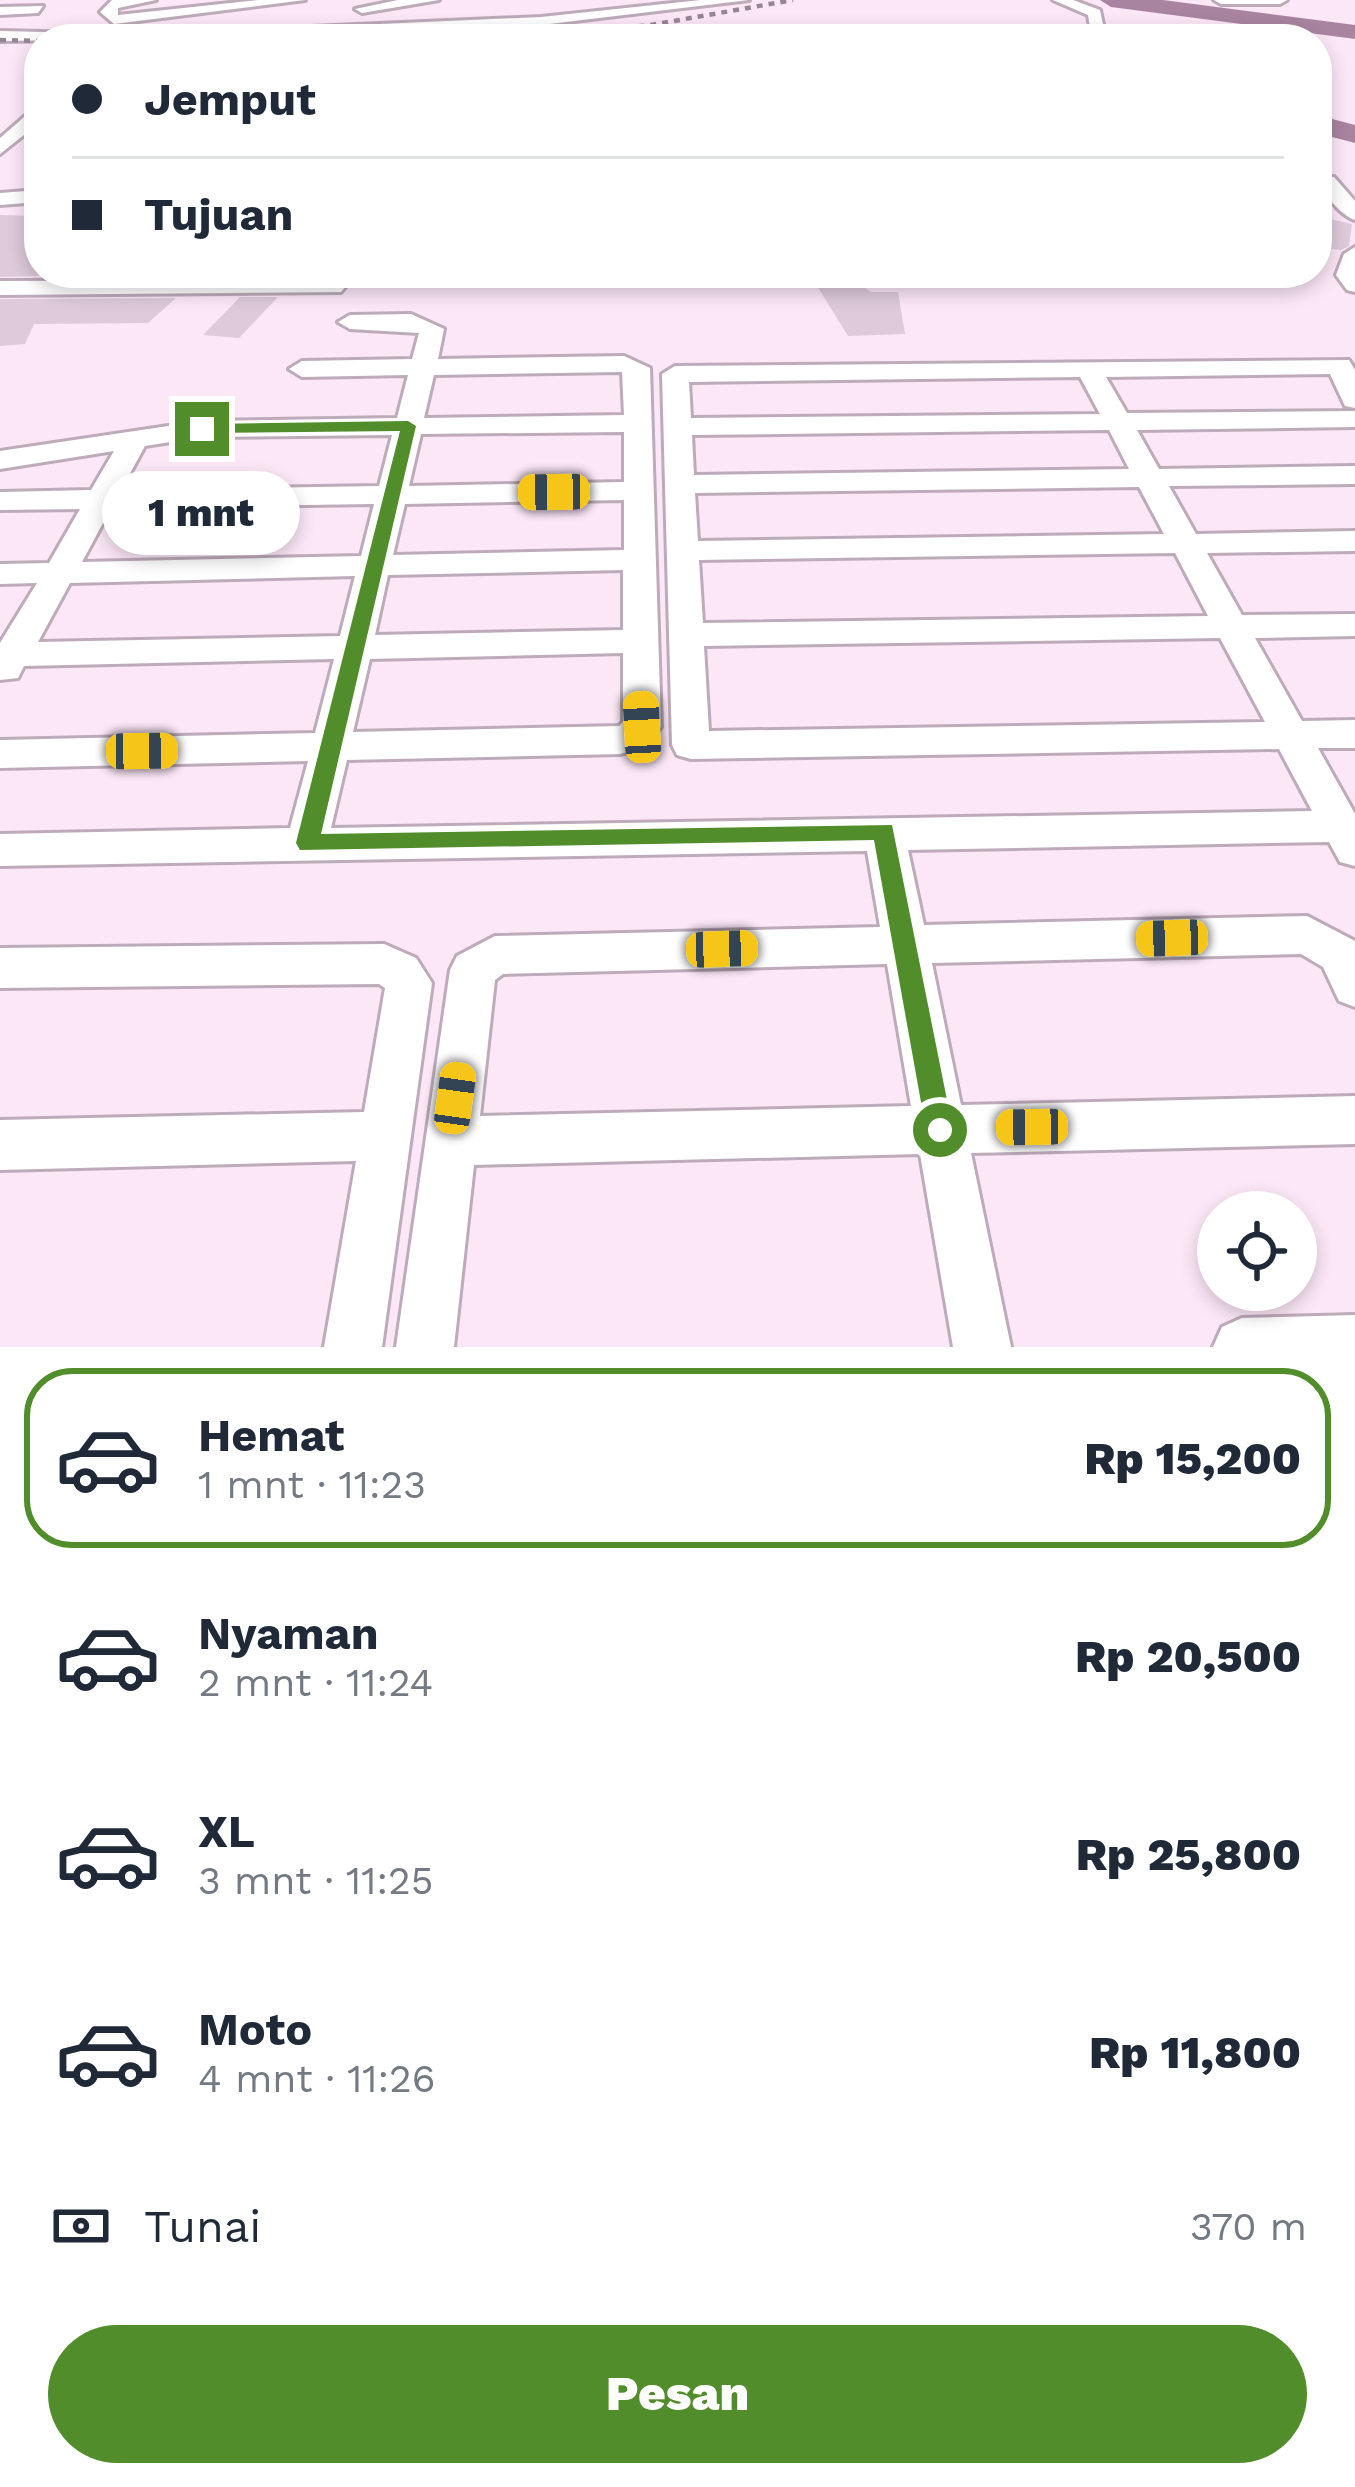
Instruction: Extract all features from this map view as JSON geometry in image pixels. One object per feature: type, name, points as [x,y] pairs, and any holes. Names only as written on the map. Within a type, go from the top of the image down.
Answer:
[{"type":"street","points":[[148,0],[112,4],[106,12],[114,20],[298,0]]},
{"type":"street","points":[[348,10],[432,0]]},
{"type":"street","points":[[476,24],[742,0]]},
{"type":"street","points":[[1060,0],[1095,13],[1092,24]]},
{"type":"street","points":[[1221,0],[1275,4],[1280,0]]},
{"type":"street","points":[[408,1],[430,16],[528,4]]},
{"type":"street","points":[[0,10],[38,10]]},
{"type":"street","points":[[286,18],[328,13]]},
{"type":"street","points":[[0,148],[24,122]]},
{"type":"street","points":[[1332,190],[1355,214]]},
{"type":"street","points":[[1355,254],[1348,274],[1355,285]]},
{"type":"street","points":[[308,843],[432,329],[350,322]]},
{"type":"street","points":[[1355,400],[1340,366],[675,374],[691,745],[1355,734]]},
{"type":"street","points":[[0,754],[632,737],[642,727],[637,641],[637,368],[302,369]]},
{"type":"street","points":[[0,850],[884,831],[1348,838],[1089,369]]},
{"type":"street","points":[[677,427],[1355,419]]},
{"type":"street","points":[[0,460],[202,429],[635,423]]},
{"type":"street","points":[[4,662],[136,437]]},
{"type":"street","points":[[680,484],[1355,475]]},
{"type":"street","points":[[0,501],[636,490]]},
{"type":"street","points":[[682,551],[1355,541]]},
{"type":"street","points":[[0,574],[637,560]]},
{"type":"street","points":[[686,635],[1355,625]]},
{"type":"street","points":[[4,662],[637,641]]},
{"type":"street","points":[[884,831],[982,1347]]},
{"type":"street","points":[[425,1347],[472,970],[495,955],[1306,935],[1339,954],[1355,987]]},
{"type":"street","points":[[0,968],[384,964],[400,971],[409,983],[353,1347]]},
{"type":"street","points":[[449,1141],[1355,1120]]},
{"type":"street","points":[[0,1145],[387,1136]]},
{"type":"street","points":[[1242,1347],[1355,1344]]},
{"type":"building","points":[[0,215],[24,216],[24,276],[0,277]]},
{"type":"building","points":[[1332,219],[1352,224],[1349,246],[1332,249]]},
{"type":"building","points":[[818,288],[898,292],[905,334],[848,336]]},
{"type":"building","points":[[240,297],[278,297],[239,338],[203,335]]},
{"type":"building","points":[[176,298],[148,323],[34,324],[25,344],[0,346],[0,299]]},
{"type":"waterway","points":[[1111,0],[1294,24]]},
{"type":"waterway","points":[[1332,29],[1355,32]]},
{"type":"waterway","points":[[1332,128],[1355,134]]},
{"type":"railway","points":[[657,24],[793,0]]},
{"type":"railway","points":[[0,40],[24,41]]},
{"type":"route","points":[[202,429],[408,426],[308,843],[884,831],[940,1130]]}]
